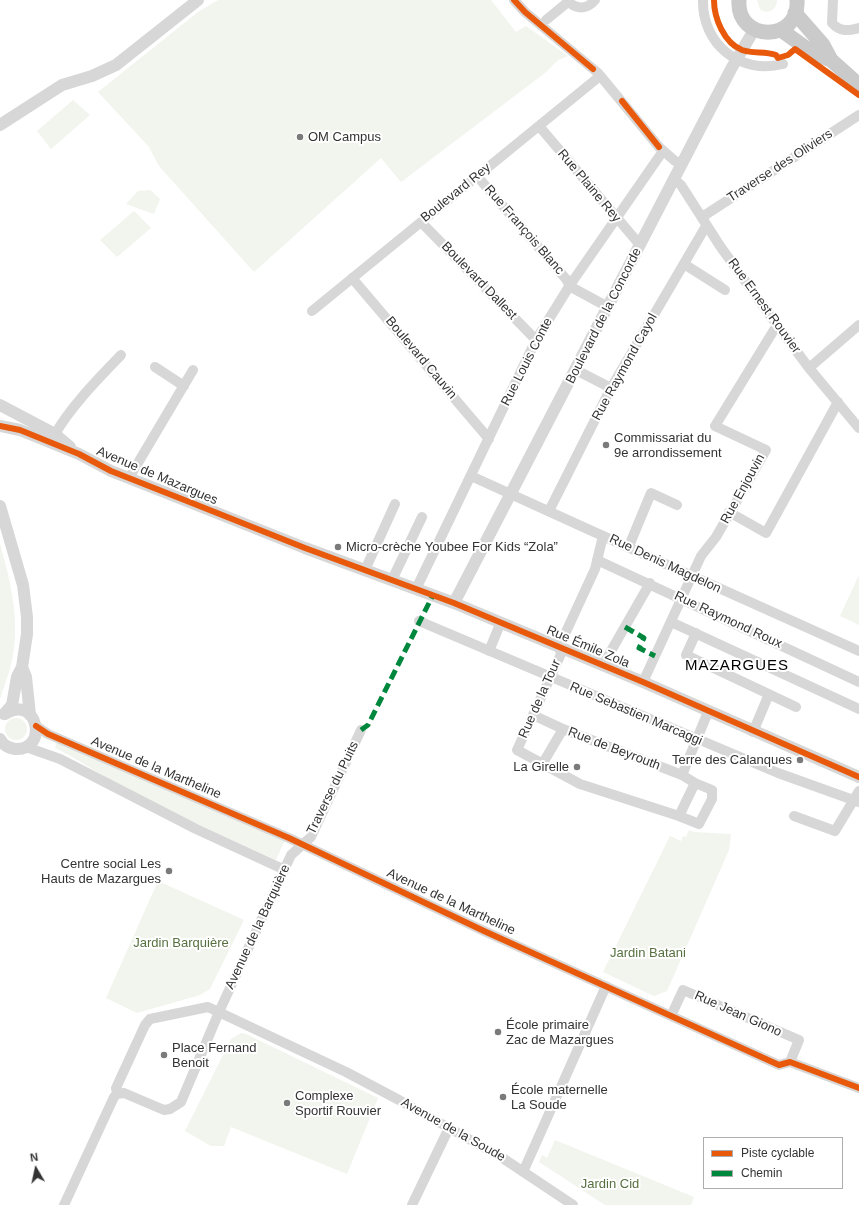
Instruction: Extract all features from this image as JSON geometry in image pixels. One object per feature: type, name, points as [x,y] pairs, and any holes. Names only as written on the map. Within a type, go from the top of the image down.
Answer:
[{"type":"main road","points":[[738,0],[740,13],[743,20],[754,30],[766,33],[781,30],[787,26],[796,6]]},
{"type":"main road","points":[[796,6],[823,45],[831,60],[859,85]]},
{"type":"main road","points":[[781,30],[812,53],[831,60]]},
{"type":"street","points":[[0,124],[62,85],[92,76],[116,65],[198,0]]},
{"type":"street","points":[[514,0],[525,12],[578,55],[600,76],[663,151],[675,161],[682,163]]},
{"type":"street","points":[[546,20],[568,1],[580,8],[591,5],[595,0]]},
{"type":"street","points":[[703,0],[705,22],[715,42],[736,60],[745,64],[759,67],[772,67],[783,64]]},
{"type":"street","points":[[833,0],[832,23],[836,28],[850,31],[859,28]]},
{"type":"street","name":"Boulevard de la Concorde","points":[[454,603],[682,163],[736,60],[754,30]]},
{"type":"street","name":"Boulevard Rey","points":[[312,311],[600,76]]},
{"type":"street","name":"Traverse des Oliviers","points":[[704,222],[859,115]]},
{"type":"street","name":"Rue Plaine Rey","points":[[539,126],[640,245]]},
{"type":"street","name":"Rue Louis Conte","points":[[416,589],[536,340],[570,285],[663,151]]},
{"type":"street","name":"Rue François Blanc","points":[[477,176],[566,278],[570,285]]},
{"type":"street","name":"Rue Ernest Rouvier","points":[[674,179],[681,185],[704,222],[809,368],[859,428]]},
{"type":"street","name":"Boulevard Dallest","points":[[422,222],[536,340]]},
{"type":"street","name":"Rue Raymond Cayol","points":[[550,511],[611,388],[684,264],[704,222]]},
{"type":"street","points":[[684,264],[725,290]]},
{"type":"street","name":"Boulevard Cauvin","points":[[352,278],[489,439]]},
{"type":"street","points":[[570,285],[608,307]]},
{"type":"street","name":"Rue Enjouvin","points":[[643,682],[701,556],[716,537],[766,450],[715,426],[777,324]]},
{"type":"street","points":[[809,368],[859,325]]},
{"type":"street","points":[[55,434],[98,379],[121,355]]},
{"type":"street","points":[[155,367],[184,386]]},
{"type":"street","points":[[129,478],[193,370]]},
{"type":"street","points":[[576,370],[611,388]]},
{"type":"street","points":[[729,512],[766,533],[838,402]]},
{"type":"street","name":"Avenue de Mazargues","points":[[0,405],[55,434],[79,454]]},
{"type":"street","name":"Avenue de Mazargues","points":[[0,426],[20,430],[79,454],[129,478],[305,548]]},
{"type":"street","name":"Rue Denis Magdelon","points":[[471,476],[859,651]]},
{"type":"street","points":[[629,546],[651,492],[677,505]]},
{"type":"street","points":[[365,570],[395,504]]},
{"type":"street","points":[[0,506],[16,559],[26,604],[27,634],[22,667],[17,677],[12,705],[2,717]]},
{"type":"street","points":[[392,580],[422,517]]},
{"type":"street","name":"Rue de la Tour","points":[[544,763],[517,750],[534,715],[560,654],[559,647],[595,569],[603,536]]},
{"type":"street","name":"Rue Émile Zola","points":[[305,548],[501,622],[643,682],[753,732],[858,777]]},
{"type":"street","name":"Rue Raymond Roux","points":[[597,560],[650,583],[859,682]]},
{"type":"street","points":[[603,665],[650,583]]},
{"type":"street","name":"Rue Sebastien Marcaggi","points":[[419,621],[550,678],[778,773],[857,801]]},
{"type":"street","points":[[489,651],[501,622]]},
{"type":"street","points":[[671,622],[859,710]]},
{"type":"street","points":[[696,633],[686,654],[796,707]]},
{"type":"street","points":[[0,754],[20,748],[34,738],[36,726],[30,714],[26,677],[22,667]]},
{"type":"street","points":[[753,732],[769,694]]},
{"type":"street","points":[[2,717],[14,710],[25,711],[30,714]]},
{"type":"street","points":[[682,775],[708,712]]},
{"type":"street","name":"Rue de Beyrouth","points":[[534,715],[682,775],[695,783],[712,790],[712,799],[698,824],[679,816]]},
{"type":"street","name":"Avenue de la Martheline","points":[[36,726],[48,734],[290,838],[302,845],[779,1065],[790,1062],[859,1088]]},
{"type":"street","points":[[563,728],[544,763],[580,784],[679,816],[695,783]]},
{"type":"street","name":"Traverse du Puits","points":[[302,845],[311,837],[361,730]]},
{"type":"street","points":[[0,739],[7,746],[60,759],[196,829],[284,870]]},
{"type":"street","points":[[794,816],[835,831],[857,801],[859,790]]},
{"type":"street","name":"Avenue de la Barquière","points":[[117,1094],[128,1095],[164,1110],[176,1106],[180,1102],[219,1012],[291,855],[302,845]]},
{"type":"street","points":[[523,1172],[606,986]]},
{"type":"street","name":"Rue Jean Giono","points":[[671,1016],[682,990],[798,1040],[790,1062]]},
{"type":"street","points":[[64,1205],[114,1097],[117,1094],[116,1088],[144,1025],[150,1019],[208,1007],[219,1012]]},
{"type":"street","name":"Avenue de la Soude","points":[[219,1012],[346,1072],[449,1128],[523,1172],[573,1205]]},
{"type":"street","points":[[412,1205],[449,1128]]},
{"type":"green space","name":"OM Campus","points":[[218,0],[491,0],[516,32],[526,26],[568,56],[558,60],[545,73],[401,182],[381,158],[254,272],[159,166],[149,147],[98,92],[198,12]]},
{"type":"green space","points":[[757,0],[777,0],[777,4],[774,9],[766,12],[760,9]]},
{"type":"green space","points":[[73,100],[90,115],[51,149],[37,131]]},
{"type":"green space","points":[[150,190],[160,199],[154,214],[126,204],[138,191]]},
{"type":"green space","points":[[134,211],[151,228],[117,257],[100,240]]},
{"type":"green space","points":[[0,544],[12,592],[15,640],[9,672],[0,699]]},
{"type":"green space","points":[[859,575],[859,625],[840,616]]},
{"type":"green space","points":[[16,718],[24,721],[27,729],[24,737],[16,740],[8,737],[5,729],[8,721]]},
{"type":"green space","points":[[57,742],[285,840],[276,860],[155,804],[108,779],[55,748]]},
{"type":"green space","name":"Jardin Batani","points":[[689,830],[694,832],[730,834],[729,850],[667,991],[654,996],[603,972],[670,836],[681,841],[683,836],[686,837]]},
{"type":"green space","name":"Jardin Barquière","points":[[158,881],[244,920],[210,989],[200,995],[137,1013],[106,998]]},
{"type":"green space","name":"Complexe Sportif Rouvier","points":[[241,1033],[246,1034],[378,1098],[347,1174],[231,1127],[224,1146],[211,1146],[185,1131],[231,1039]]},
{"type":"green space","name":"Jardin Cid","points":[[555,1140],[694,1197],[691,1205],[605,1205],[539,1162],[542,1155],[547,1158]]},
{"type":"marked path","points":[[361,730],[368,725],[433,595]]},
{"type":"marked path","points":[[625,627],[644,638],[639,648],[655,656]]},
{"type":"cycle path","points":[[514,0],[525,12],[593,69]]},
{"type":"cycle path","points":[[714,0],[714,7],[721,29],[725,36],[736,47],[746,51],[776,55],[778,58],[788,55],[795,49],[859,95]]},
{"type":"cycle path","points":[[622,101],[659,147]]},
{"type":"cycle path","points":[[0,426],[20,430],[79,454],[111,471],[305,548],[454,603],[643,682],[859,777]]},
{"type":"cycle path","points":[[36,726],[48,734],[289,838],[484,931],[779,1065],[790,1062],[859,1088]]},
{"type":"place","name":"OM Campus","points":[[300,137]]},
{"type":"place","name":"Commissariat du 9e arrondissement","points":[[606,445]]},
{"type":"place","name":"Micro-crèche Youbee For Kids “Zola”","points":[[338,547]]},
{"type":"place","name":"Terre des Calanques","points":[[800,760]]},
{"type":"place","name":"La Girelle","points":[[577,767]]},
{"type":"place","name":"Centre social Les Hauts de Mazargues","points":[[169,871]]},
{"type":"place","name":"École primaire Zac de Mazargues","points":[[498,1032]]},
{"type":"place","name":"Place Fernand Benoit","points":[[164,1055]]},
{"type":"place","name":"École maternelle La Soude","points":[[503,1097]]},
{"type":"place","name":"Complexe Sportif Rouvier","points":[[287,1103]]},
{"type":"district","name":"MAZARGUES","points":[[737,666]]}]
